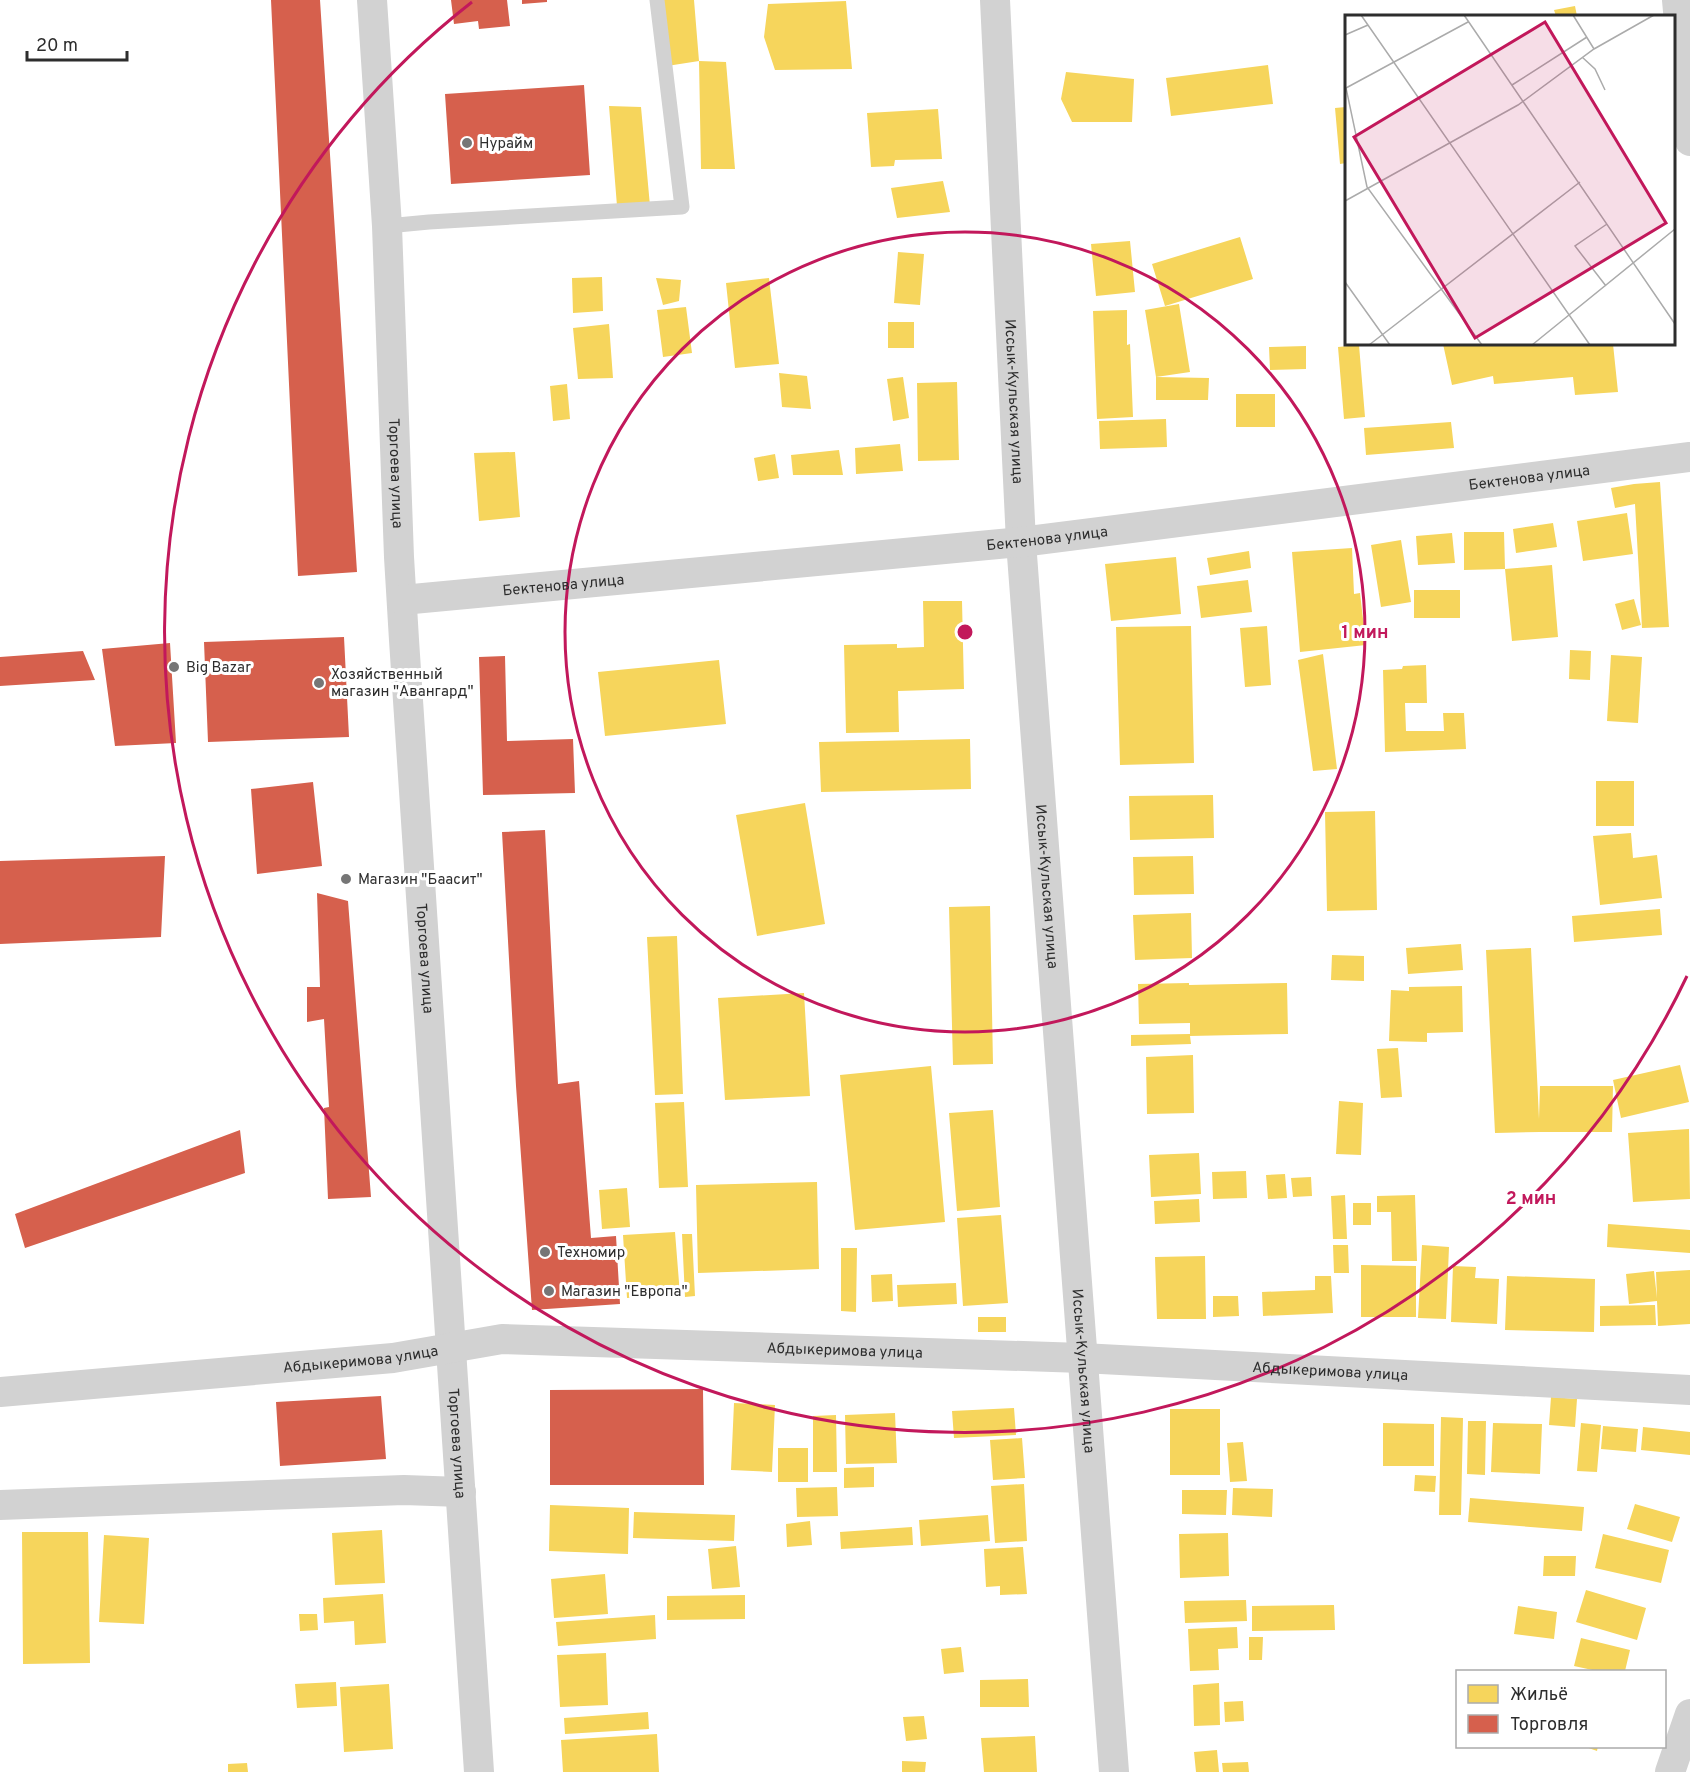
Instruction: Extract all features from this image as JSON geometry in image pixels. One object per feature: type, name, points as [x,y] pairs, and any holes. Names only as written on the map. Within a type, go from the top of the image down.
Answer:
[{"type":"street","name":"Торгоева улица","points":[[372,0],[387,226],[402,600],[479,1772]]},
{"type":"street","name":"Иссык-Кульская улица","points":[[995,0],[1021,542],[1114,1772]]},
{"type":"street","points":[[1677,0],[1690,141]]},
{"type":"street","name":"Бектенова улица","points":[[402,600],[1021,542],[1690,457]]},
{"type":"street","name":"Абдыкеримова улица","points":[[0,1392],[393,1358],[502,1340],[1082,1358],[1690,1390]]},
{"type":"street","points":[[0,1505],[404,1490],[461,1492]]},
{"type":"street","points":[[1670,1772],[1690,1714]]},
{"type":"lane","points":[[387,226],[682,207],[657,0]]},
{"type":"building: Жильё","points":[[661,0],[694,0],[699,61],[667,66]]},
{"type":"building: Жильё","points":[[846,1],[852,69],[775,70],[764,37],[768,4]]},
{"type":"building: Жильё","points":[[1575,6],[1577,15],[1556,15],[1554,10]]},
{"type":"building: Жильё","points":[[699,61],[726,62],[735,169],[701,169]]},
{"type":"building: Жильё","points":[[1268,65],[1273,104],[1171,116],[1166,78]]},
{"type":"building: Жильё","points":[[1066,72],[1134,79],[1132,122],[1072,122],[1061,99]]},
{"type":"building: Жильё","points":[[609,106],[641,107],[650,206],[617,206]]},
{"type":"building: Жильё","points":[[1345,107],[1345,163],[1340,164],[1335,108]]},
{"type":"building: Жильё","points":[[938,109],[942,159],[895,160],[894,166],[871,167],[867,113]]},
{"type":"building: Жильё","points":[[943,181],[950,212],[897,218],[891,188]]},
{"type":"building: Жильё","points":[[1240,237],[1253,279],[1165,306],[1152,264]]},
{"type":"building: Жильё","points":[[1130,241],[1135,292],[1096,296],[1091,244]]},
{"type":"building: Жильё","points":[[898,252],[924,254],[920,305],[894,303]]},
{"type":"building: Жильё","points":[[602,277],[603,311],[573,313],[572,278]]},
{"type":"building: Жильё","points":[[656,278],[681,280],[679,301],[663,305]]},
{"type":"building: Жильё","points":[[769,278],[779,364],[735,368],[726,283]]},
{"type":"building: Жильё","points":[[1179,304],[1190,372],[1156,377],[1145,310]]},
{"type":"building: Жильё","points":[[686,307],[692,353],[663,357],[657,310]]},
{"type":"building: Жильё","points":[[1127,310],[1127,345],[1130,344],[1133,417],[1097,419],[1093,311]]},
{"type":"building: Жильё","points":[[888,322],[914,322],[914,348],[888,348]]},
{"type":"building: Жильё","points":[[609,324],[613,378],[578,379],[573,328]]},
{"type":"building: Жильё","points":[[1359,345],[1365,417],[1344,419],[1338,347]]},
{"type":"building: Жильё","points":[[1443,345],[1613,345],[1618,392],[1575,395],[1573,377],[1494,384],[1493,376],[1452,385]]},
{"type":"building: Жильё","points":[[1306,346],[1306,369],[1270,370],[1269,347]]},
{"type":"building: Жильё","points":[[779,373],[807,376],[811,409],[782,407]]},
{"type":"building: Жильё","points":[[903,377],[909,418],[893,421],[887,379]]},
{"type":"building: Жильё","points":[[1156,377],[1209,378],[1208,400],[1156,400]]},
{"type":"building: Жильё","points":[[957,382],[959,460],[918,461],[917,383]]},
{"type":"building: Жильё","points":[[567,384],[570,419],[553,421],[550,386]]},
{"type":"building: Жильё","points":[[1236,394],[1275,394],[1275,427],[1236,427]]},
{"type":"building: Жильё","points":[[1166,419],[1167,447],[1100,449],[1099,421]]},
{"type":"building: Жильё","points":[[1451,422],[1454,448],[1366,455],[1364,428]]},
{"type":"building: Жильё","points":[[900,444],[903,471],[856,474],[855,448]]},
{"type":"building: Жильё","points":[[839,450],[843,475],[793,475],[791,455]]},
{"type":"building: Жильё","points":[[515,452],[520,517],[479,521],[474,453]]},
{"type":"building: Жильё","points":[[775,454],[779,478],[758,481],[754,458]]},
{"type":"building: Жильё","points":[[1660,482],[1669,627],[1642,628],[1635,504],[1615,508],[1611,488]]},
{"type":"building: Жильё","points":[[1627,513],[1633,554],[1583,561],[1577,521]]},
{"type":"building: Жильё","points":[[1553,523],[1557,547],[1516,553],[1513,529]]},
{"type":"building: Жильё","points":[[1464,532],[1504,532],[1505,569],[1464,570]]},
{"type":"building: Жильё","points":[[1452,533],[1455,563],[1418,565],[1416,536]]},
{"type":"building: Жильё","points":[[1401,540],[1411,602],[1381,607],[1371,545]]},
{"type":"building: Жильё","points":[[1352,548],[1354,594],[1360,593],[1366,645],[1300,652],[1292,552]]},
{"type":"building: Жильё","points":[[1249,551],[1251,568],[1210,575],[1207,558]]},
{"type":"building: Жильё","points":[[1176,557],[1181,614],[1111,621],[1105,564]]},
{"type":"building: Жильё","points":[[1552,565],[1558,637],[1512,641],[1505,569]]},
{"type":"building: Жильё","points":[[1248,580],[1252,612],[1201,618],[1197,586]]},
{"type":"building: Жильё","points":[[1414,590],[1460,590],[1460,618],[1414,618]]},
{"type":"building: Жильё","points":[[1634,599],[1641,625],[1622,630],[1615,604]]},
{"type":"building: Жильё","points":[[923,601],[962,601],[964,689],[898,691],[899,732],[846,733],[844,645],[897,644],[897,648],[924,647]]},
{"type":"building: Жильё","points":[[1191,626],[1194,763],[1120,765],[1116,627]]},
{"type":"building: Жильё","points":[[1267,626],[1271,685],[1245,687],[1240,628]]},
{"type":"building: Жильё","points":[[1570,650],[1591,651],[1590,680],[1569,679]]},
{"type":"building: Жильё","points":[[1323,654],[1337,769],[1313,771],[1298,660]]},
{"type":"building: Жильё","points":[[1611,655],[1642,657],[1638,723],[1607,721]]},
{"type":"building: Жильё","points":[[719,660],[726,724],[605,736],[598,672]]},
{"type":"building: Жильё","points":[[1426,665],[1427,703],[1405,703],[1406,731],[1444,731],[1443,713],[1464,713],[1466,749],[1385,752],[1383,670]]},
{"type":"building: Жильё","points":[[970,739],[971,789],[821,792],[819,742]]},
{"type":"building: Жильё","points":[[1596,781],[1634,781],[1634,826],[1596,826]]},
{"type":"building: Жильё","points":[[1213,795],[1214,838],[1130,840],[1129,796]]},
{"type":"building: Жильё","points":[[805,803],[825,924],[757,936],[736,815]]},
{"type":"building: Жильё","points":[[1375,811],[1377,910],[1327,911],[1325,812]]},
{"type":"building: Жильё","points":[[1631,833],[1633,858],[1657,855],[1662,898],[1600,905],[1593,836]]},
{"type":"building: Жильё","points":[[1193,856],[1194,894],[1134,895],[1133,857]]},
{"type":"building: Жильё","points":[[990,906],[993,1064],[953,1065],[949,907]]},
{"type":"building: Жильё","points":[[1660,909],[1662,935],[1574,942],[1572,916]]},
{"type":"building: Жильё","points":[[1191,913],[1192,958],[1135,960],[1133,915]]},
{"type":"building: Жильё","points":[[677,936],[683,1094],[655,1095],[647,937]]},
{"type":"building: Жильё","points":[[1461,944],[1463,970],[1408,974],[1406,948]]},
{"type":"building: Жильё","points":[[1531,948],[1539,1119],[1540,1086],[1613,1086],[1612,1132],[1495,1133],[1486,950]]},
{"type":"building: Жильё","points":[[1332,955],[1364,956],[1364,981],[1331,980]]},
{"type":"building: Жильё","points":[[1189,983],[1189,985],[1287,983],[1288,1034],[1190,1036],[1191,1044],[1131,1046],[1131,1035],[1190,1034],[1190,1023],[1139,1024],[1138,984]]},
{"type":"building: Жильё","points":[[1462,986],[1463,1032],[1427,1033],[1427,1042],[1389,1041],[1391,990],[1409,991],[1409,987]]},
{"type":"building: Жильё","points":[[804,993],[810,1096],[725,1100],[718,998]]},
{"type":"building: Жильё","points":[[1398,1048],[1402,1097],[1381,1098],[1377,1049]]},
{"type":"building: Жильё","points":[[1193,1055],[1194,1113],[1147,1114],[1146,1057]]},
{"type":"building: Жильё","points":[[1680,1065],[1689,1102],[1621,1118],[1613,1080]]},
{"type":"building: Жильё","points":[[931,1066],[945,1222],[855,1230],[840,1075]]},
{"type":"building: Жильё","points":[[1339,1101],[1363,1103],[1361,1155],[1336,1154]]},
{"type":"building: Жильё","points":[[684,1102],[688,1187],[659,1188],[655,1103]]},
{"type":"building: Жильё","points":[[993,1110],[1000,1207],[957,1211],[949,1113]]},
{"type":"building: Жильё","points":[[1689,1129],[1690,1199],[1633,1202],[1628,1133]]},
{"type":"building: Жильё","points":[[1199,1153],[1201,1194],[1151,1197],[1149,1155]]},
{"type":"building: Жильё","points":[[1246,1171],[1247,1198],[1213,1199],[1212,1172]]},
{"type":"building: Жильё","points":[[1285,1174],[1287,1198],[1268,1199],[1266,1175]]},
{"type":"building: Жильё","points":[[1311,1177],[1312,1196],[1293,1197],[1291,1178]]},
{"type":"building: Жильё","points":[[817,1182],[819,1269],[698,1273],[696,1185]]},
{"type":"building: Жильё","points":[[627,1188],[630,1227],[602,1229],[599,1190]]},
{"type":"building: Жильё","points":[[1345,1195],[1347,1239],[1333,1239],[1331,1196]]},
{"type":"building: Жильё","points":[[1415,1195],[1417,1261],[1392,1261],[1391,1212],[1377,1212],[1377,1196]]},
{"type":"building: Жильё","points":[[1199,1199],[1200,1222],[1155,1224],[1154,1201]]},
{"type":"building: Жильё","points":[[1353,1203],[1371,1203],[1371,1225],[1353,1225]]},
{"type":"building: Жильё","points":[[1001,1215],[1008,1303],[963,1306],[957,1218]]},
{"type":"building: Жильё","points":[[1608,1224],[1690,1230],[1690,1253],[1607,1247]]},
{"type":"building: Жильё","points":[[675,1232],[680,1295],[627,1298],[623,1235]]},
{"type":"building: Жильё","points":[[682,1234],[692,1234],[695,1296],[685,1297]]},
{"type":"building: Жильё","points":[[1333,1245],[1348,1245],[1349,1273],[1334,1273]]},
{"type":"building: Жильё","points":[[1422,1245],[1449,1247],[1446,1319],[1418,1318]]},
{"type":"building: Жильё","points":[[841,1248],[857,1248],[856,1312],[841,1311]]},
{"type":"building: Жильё","points":[[1205,1256],[1206,1319],[1157,1319],[1155,1257]]},
{"type":"building: Жильё","points":[[1361,1265],[1416,1266],[1416,1317],[1361,1317]]},
{"type":"building: Жильё","points":[[1453,1266],[1476,1267],[1475,1278],[1499,1279],[1497,1324],[1451,1322]]},
{"type":"building: Жильё","points":[[1690,1270],[1690,1324],[1658,1326],[1657,1301],[1629,1304],[1626,1274],[1654,1271],[1657,1298],[1656,1272]]},
{"type":"building: Жильё","points":[[892,1274],[893,1301],[872,1302],[871,1275]]},
{"type":"building: Жильё","points":[[1315,1276],[1331,1276],[1333,1313],[1263,1316],[1262,1292],[1315,1290]]},
{"type":"building: Жильё","points":[[1507,1276],[1595,1279],[1594,1332],[1505,1330]]},
{"type":"building: Жильё","points":[[956,1283],[957,1304],[898,1307],[897,1285]]},
{"type":"building: Жильё","points":[[1213,1296],[1238,1296],[1239,1316],[1213,1317]]},
{"type":"building: Жильё","points":[[1655,1305],[1656,1325],[1600,1326],[1600,1306]]},
{"type":"building: Жильё","points":[[978,1317],[1006,1317],[1006,1332],[978,1332]]},
{"type":"building: Жильё","points":[[1551,1397],[1577,1399],[1575,1427],[1549,1425]]},
{"type":"building: Жильё","points":[[734,1403],[775,1405],[772,1472],[731,1470]]},
{"type":"building: Жильё","points":[[1014,1408],[1016,1435],[954,1438],[952,1411]]},
{"type":"building: Жильё","points":[[1170,1409],[1220,1409],[1220,1475],[1170,1475]]},
{"type":"building: Жильё","points":[[895,1413],[897,1463],[846,1464],[845,1415]]},
{"type":"building: Жильё","points":[[836,1415],[837,1472],[813,1472],[813,1416]]},
{"type":"building: Жильё","points":[[1441,1417],[1463,1418],[1461,1515],[1439,1515]]},
{"type":"building: Жильё","points":[[1468,1421],[1486,1421],[1485,1475],[1467,1474]]},
{"type":"building: Жильё","points":[[1383,1423],[1434,1424],[1434,1466],[1383,1466]]},
{"type":"building: Жильё","points":[[1493,1423],[1542,1424],[1540,1474],[1491,1472]]},
{"type":"building: Жильё","points":[[1581,1423],[1601,1425],[1597,1472],[1577,1471]]},
{"type":"building: Жильё","points":[[1603,1426],[1638,1429],[1636,1452],[1601,1449]]},
{"type":"building: Жильё","points":[[1643,1427],[1690,1432],[1690,1455],[1641,1450]]},
{"type":"building: Жильё","points":[[1022,1438],[1025,1478],[993,1480],[990,1440]]},
{"type":"building: Жильё","points":[[1243,1442],[1247,1481],[1230,1482],[1227,1443]]},
{"type":"building: Жильё","points":[[778,1448],[808,1448],[808,1482],[778,1482]]},
{"type":"building: Жильё","points":[[874,1467],[874,1487],[844,1488],[844,1468]]},
{"type":"building: Жильё","points":[[1415,1475],[1436,1476],[1435,1492],[1414,1491]]},
{"type":"building: Жильё","points":[[1024,1484],[1027,1541],[995,1543],[991,1486]]},
{"type":"building: Жильё","points":[[837,1487],[838,1516],[797,1517],[796,1488]]},
{"type":"building: Жильё","points":[[1233,1488],[1273,1489],[1272,1517],[1232,1515]]},
{"type":"building: Жильё","points":[[1182,1490],[1227,1490],[1226,1515],[1182,1514]]},
{"type":"building: Жильё","points":[[1470,1498],[1584,1507],[1582,1531],[1468,1522]]},
{"type":"building: Жильё","points":[[1635,1504],[1680,1517],[1672,1542],[1627,1529]]},
{"type":"building: Жильё","points":[[550,1505],[629,1508],[628,1554],[549,1551]]},
{"type":"building: Жильё","points":[[634,1512],[735,1515],[734,1541],[633,1538]]},
{"type":"building: Жильё","points":[[988,1515],[990,1541],[921,1546],[919,1520]]},
{"type":"building: Жильё","points":[[810,1521],[812,1545],[787,1547],[786,1524]]},
{"type":"building: Жильё","points":[[912,1527],[913,1545],[841,1549],[840,1532]]},
{"type":"building: Жильё","points":[[382,1530],[385,1583],[335,1585],[332,1533]]},
{"type":"building: Жильё","points":[[22,1532],[88,1532],[90,1663],[23,1664]]},
{"type":"building: Жильё","points":[[1228,1533],[1229,1576],[1180,1578],[1179,1534]]},
{"type":"building: Жильё","points":[[1603,1534],[1669,1550],[1661,1583],[1595,1568]]},
{"type":"building: Жильё","points":[[104,1535],[149,1538],[144,1624],[99,1622]]},
{"type":"building: Жильё","points":[[736,1546],[740,1587],[712,1589],[708,1549]]},
{"type":"building: Жильё","points":[[1023,1547],[1027,1594],[1000,1595],[1000,1586],[986,1587],[984,1549]]},
{"type":"building: Жильё","points":[[1544,1556],[1576,1556],[1575,1576],[1543,1576]]},
{"type":"building: Жильё","points":[[605,1574],[608,1614],[554,1618],[551,1579]]},
{"type":"building: Жильё","points":[[1586,1590],[1646,1608],[1637,1640],[1576,1622]]},
{"type":"building: Жильё","points":[[383,1594],[386,1643],[355,1645],[354,1621],[324,1623],[323,1598]]},
{"type":"building: Жильё","points":[[745,1595],[745,1619],[667,1620],[667,1596]]},
{"type":"building: Жильё","points":[[1246,1600],[1247,1621],[1185,1623],[1184,1601]]},
{"type":"building: Жильё","points":[[1334,1605],[1335,1630],[1252,1631],[1252,1606]]},
{"type":"building: Жильё","points":[[1518,1606],[1557,1612],[1554,1639],[1514,1634]]},
{"type":"building: Жильё","points":[[299,1614],[317,1614],[318,1630],[300,1631]]},
{"type":"building: Жильё","points":[[655,1615],[656,1639],[558,1646],[556,1622]]},
{"type":"building: Жильё","points":[[1237,1627],[1238,1648],[1218,1649],[1219,1670],[1190,1671],[1188,1629]]},
{"type":"building: Жильё","points":[[1249,1637],[1263,1637],[1262,1660],[1249,1660]]},
{"type":"building: Жильё","points":[[1581,1638],[1630,1650],[1625,1670],[1592,1670],[1574,1666]]},
{"type":"building: Жильё","points":[[961,1647],[964,1672],[944,1674],[941,1649]]},
{"type":"building: Жильё","points":[[606,1653],[608,1705],[560,1707],[557,1655]]},
{"type":"building: Жильё","points":[[1028,1679],[1029,1707],[980,1707],[980,1680]]},
{"type":"building: Жильё","points":[[336,1682],[337,1706],[297,1708],[295,1684]]},
{"type":"building: Жильё","points":[[1219,1683],[1220,1725],[1194,1726],[1193,1685]]},
{"type":"building: Жильё","points":[[389,1684],[393,1749],[344,1752],[340,1687]]},
{"type":"building: Жильё","points":[[1243,1701],[1244,1721],[1225,1722],[1224,1702]]},
{"type":"building: Жильё","points":[[648,1712],[649,1729],[565,1734],[564,1718]]},
{"type":"building: Жильё","points":[[924,1716],[927,1739],[906,1741],[903,1717]]},
{"type":"building: Жильё","points":[[657,1734],[659,1772],[563,1772],[561,1740]]},
{"type":"building: Жильё","points":[[1035,1736],[1037,1772],[984,1772],[981,1738]]},
{"type":"building: Жильё","points":[[1217,1750],[1219,1772],[1196,1772],[1194,1752]]},
{"type":"building: Жильё","points":[[902,1761],[926,1762],[925,1772],[902,1772]]},
{"type":"building: Жильё","points":[[1248,1762],[1249,1772],[1223,1772],[1222,1763]]},
{"type":"building: Жильё","points":[[247,1763],[248,1772],[228,1772],[228,1764]]},
{"type":"building: Торговля","points":[[271,0],[320,0],[357,572],[298,576]]},
{"type":"building: Торговля","points":[[451,0],[507,0],[510,26],[479,29],[478,21],[454,24]]},
{"type":"building: Торговля","points":[[522,0],[547,0],[547,2],[522,4]]},
{"type":"building: Торговля","points":[[584,85],[590,175],[451,184],[445,94]]},
{"type":"building: Торговля","points":[[344,637],[349,737],[208,742],[204,642]]},
{"type":"building: Торговля","points":[[170,643],[176,743],[115,746],[102,649]]},
{"type":"building: Торговля","points":[[83,651],[95,680],[0,686],[0,657]]},
{"type":"building: Торговля","points":[[505,656],[507,741],[573,739],[575,793],[483,795],[479,657]]},
{"type":"building: Торговля","points":[[313,782],[322,866],[257,874],[251,789]]},
{"type":"building: Торговля","points":[[545,830],[558,1084],[579,1081],[591,1238],[616,1236],[620,1304],[532,1310],[516,1086],[502,832]]},
{"type":"building: Торговля","points":[[165,856],[161,937],[0,944],[0,861]]},
{"type":"building: Торговля","points":[[317,893],[348,901],[371,1197],[328,1199],[324,1108],[329,1107],[324,1019],[307,1022],[307,987],[320,987]]},
{"type":"building: Торговля","points":[[240,1130],[245,1173],[25,1248],[15,1214]]},
{"type":"building: Торговля","points":[[703,1389],[704,1485],[550,1485],[550,1390]]},
{"type":"building: Торговля","points":[[381,1396],[386,1459],[280,1466],[276,1402]]},
{"type":"place","name":"Нурайм","points":[[467,143]]},
{"type":"place","name":"Big Bazar","points":[[174,667]]},
{"type":"place","name":"Хозяйственный магазин \"Авангард\"","points":[[319,683]]},
{"type":"place","name":"Магазин \"Баасит\"","points":[[346,879]]},
{"type":"place","name":"Техномир","points":[[545,1252]]},
{"type":"place","name":"Магазин \"Европа\"","points":[[549,1291]]}]
